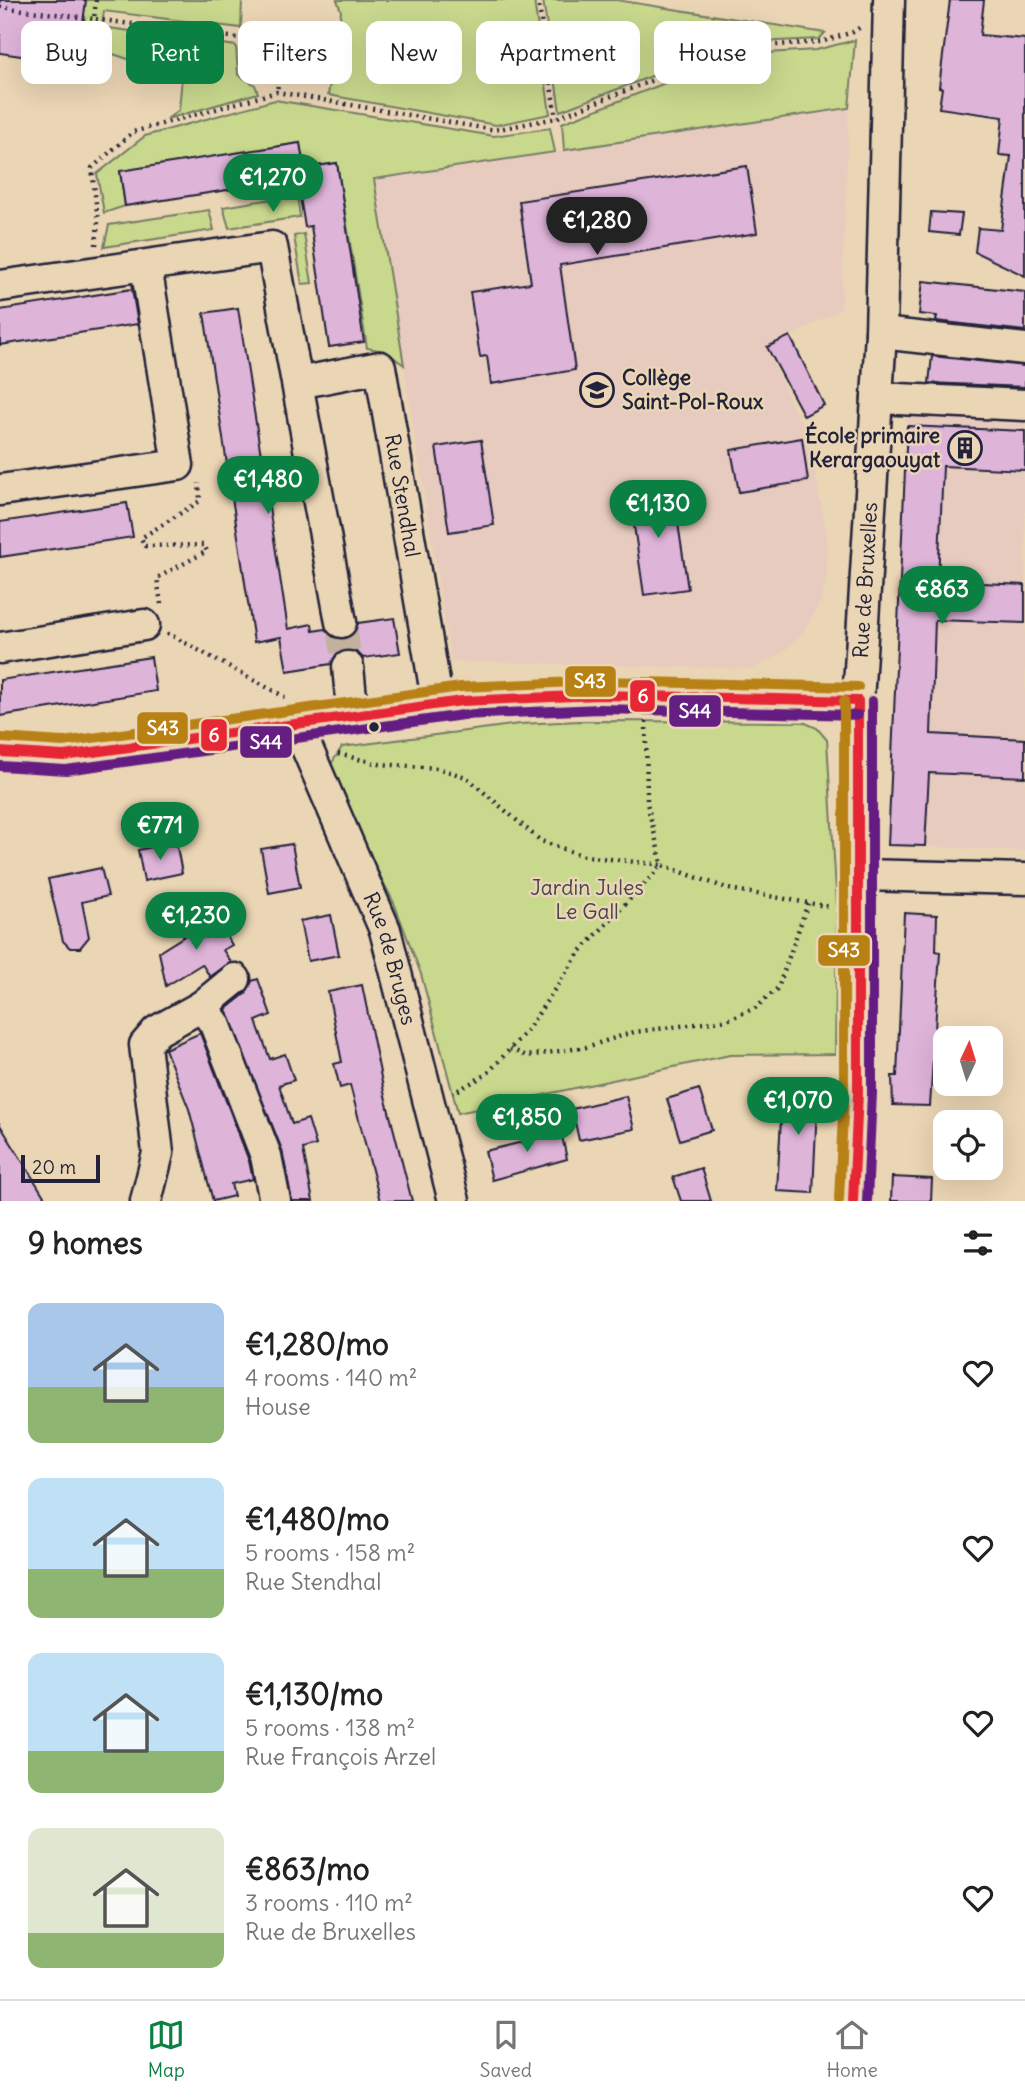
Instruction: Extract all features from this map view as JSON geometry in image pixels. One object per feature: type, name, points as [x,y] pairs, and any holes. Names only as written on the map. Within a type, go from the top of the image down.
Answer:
[{"type":"street","name":"Rue de Bruxelles","points":[[853,1201],[858,1093],[858,701],[881,333],[890,2]]},
{"type":"street","points":[[0,286],[272,247],[341,622]]},
{"type":"street","points":[[0,490],[178,465],[146,266]]},
{"type":"street","points":[[881,333],[1025,349]]},
{"type":"street","name":"Rue Stendhal","points":[[298,383],[380,367],[438,705]]},
{"type":"street","points":[[877,398],[1025,405]]},
{"type":"street","points":[[0,648],[156,616]]},
{"type":"street","points":[[348,667],[353,717]]},
{"type":"street","points":[[0,752],[64,757],[438,705],[586,695],[858,701]]},
{"type":"street","name":"Rue de Bruges","points":[[297,725],[385,930],[454,1201]]},
{"type":"street","points":[[859,875],[1025,879]]},
{"type":"street","points":[[146,1201],[158,1153],[145,1045],[157,1031],[202,1006],[235,979]]},
{"type":"street","points":[[202,1006],[215,1024],[267,1156],[275,1201]]},
{"type":"path","points":[[94,19],[96,0]]},
{"type":"path","points":[[538,0],[556,118]]},
{"type":"path","points":[[93,273],[98,221],[92,168],[133,132],[276,92],[494,130],[556,118],[719,54],[762,46],[821,42],[853,32],[890,2]]},
{"type":"path","points":[[0,7],[283,44],[276,92]]},
{"type":"path","points":[[178,465],[199,480],[200,501],[141,537],[145,546],[204,545],[207,551],[158,578],[156,616],[165,632],[285,697],[297,725]]},
{"type":"path","points":[[646,696],[647,803],[662,865]]},
{"type":"path","points":[[309,753],[338,754],[379,764],[437,768],[466,777],[541,841],[584,856],[662,865],[729,889],[859,910]]},
{"type":"path","points":[[429,1104],[487,1074],[528,1029],[579,953],[662,865]]},
{"type":"path","points":[[510,1049],[527,1056],[586,1046],[634,1032],[727,1020],[755,1008],[778,988],[808,903]]},
{"type":"shaded area","name":"Collège Saint-Pol-Roux","points":[[849,108],[841,309],[767,348],[797,416],[807,429],[827,536],[827,576],[821,601],[804,631],[781,654],[752,669],[451,661],[374,179]]},
{"type":"shaded area","points":[[907,412],[1025,417],[1025,851],[888,845]]},
{"type":"green space","points":[[0,0],[242,0],[241,21],[238,21],[238,28],[224,26],[224,21],[185,21],[104,11],[103,21],[61,21],[0,15]]},
{"type":"green space","points":[[337,0],[534,0],[537,21],[476,21],[476,84],[546,84],[550,114],[496,125],[328,95],[330,84],[352,84],[352,21],[339,21],[341,11]]},
{"type":"green space","points":[[543,0],[616,0],[749,21],[654,21],[654,75],[640,81],[640,21],[546,21]]},
{"type":"green space","points":[[771,24],[825,33],[819,39],[771,41]]},
{"type":"green space","points":[[112,28],[126,30],[126,58],[112,54]]},
{"type":"green space","points":[[855,40],[849,108],[564,150],[562,123],[663,84],[771,84],[771,53],[816,50]]},
{"type":"green space","points":[[224,44],[236,46],[238,84],[253,84],[258,93],[167,119],[179,110],[181,84],[224,84]]},
{"type":"green space","points":[[556,84],[631,84],[560,111]]},
{"type":"green space","points":[[275,100],[494,136],[550,128],[555,152],[374,179],[404,365],[385,351],[367,348],[337,163],[304,168],[300,143],[120,171],[125,206],[104,213],[97,174],[145,136]]},
{"type":"green space","points":[[297,195],[300,217],[229,228],[223,207]]},
{"type":"green space","points":[[209,210],[214,230],[104,247],[109,225]]},
{"type":"green space","points":[[304,234],[312,283],[302,284],[294,236]]},
{"type":"green space","name":"Jardin Jules Le Gall","points":[[580,721],[803,722],[817,728],[827,740],[837,908],[835,1054],[730,1055],[458,1113],[421,974],[394,903],[359,835],[331,764],[342,747],[520,724]]},
{"type":"building","points":[[0,0],[86,0],[83,21],[21,21],[21,56],[0,53]]},
{"type":"building","points":[[950,0],[984,0],[980,35],[1025,39],[1025,276],[975,252],[978,228],[1001,230],[1011,156],[999,155],[1003,117],[939,108],[942,88],[939,87]]},
{"type":"building","points":[[300,143],[304,168],[337,163],[364,342],[329,347],[311,226],[305,227],[298,185],[248,193],[247,187],[125,206],[120,171]]},
{"type":"building","points":[[747,166],[757,233],[560,265],[575,370],[491,384],[487,356],[480,357],[470,292],[531,283],[519,201]]},
{"type":"building","points":[[931,212],[962,214],[959,235],[929,232]]},
{"type":"building","points":[[923,281],[1025,292],[1025,331],[936,321],[937,316],[919,314]]},
{"type":"building","points":[[132,289],[138,324],[0,345],[0,310]]},
{"type":"building","points":[[238,308],[288,629],[312,624],[313,631],[325,629],[335,638],[343,639],[353,635],[358,623],[394,618],[400,653],[363,658],[356,651],[346,650],[337,653],[331,664],[287,671],[281,637],[254,642],[204,313]]},
{"type":"building","points":[[790,336],[824,405],[804,416],[767,347]]},
{"type":"building","points":[[932,356],[1025,366],[1025,387],[929,383]]},
{"type":"building","points":[[907,426],[1025,431],[1025,470],[943,466],[938,581],[1025,585],[1025,623],[935,620],[931,734],[1025,739],[1025,777],[929,773],[925,846],[888,845]]},
{"type":"building","points":[[802,438],[808,481],[739,492],[731,450]]},
{"type":"building","points":[[481,440],[494,525],[449,532],[436,447]]},
{"type":"building","points":[[672,484],[688,589],[644,595],[629,491]]},
{"type":"building","points":[[127,503],[133,537],[0,557],[0,522]]},
{"type":"building","points":[[151,657],[156,691],[0,716],[0,680]]},
{"type":"building","points":[[176,842],[182,873],[144,881],[138,850]]},
{"type":"building","points":[[292,844],[300,887],[269,893],[261,849]]},
{"type":"building","points":[[101,868],[108,896],[82,902],[89,937],[80,948],[70,948],[63,941],[48,879]]},
{"type":"building","points":[[904,913],[937,915],[936,951],[940,952],[935,1026],[933,1026],[930,1106],[893,1105],[892,1076],[897,1076]]},
{"type":"building","points":[[331,915],[339,955],[308,961],[300,921]]},
{"type":"building","points":[[215,917],[232,945],[223,950],[231,962],[210,977],[202,964],[166,986],[159,952]]},
{"type":"building","points":[[258,979],[271,1015],[256,1021],[270,1059],[285,1054],[294,1080],[279,1085],[292,1124],[308,1119],[316,1145],[303,1149],[313,1201],[292,1201],[282,1150],[226,1009],[246,993],[252,981]]},
{"type":"building","points":[[362,985],[384,1092],[412,1201],[380,1201],[350,1085],[340,1088],[334,1064],[342,1062],[328,992]]},
{"type":"building","points":[[200,1033],[249,1161],[253,1179],[231,1184],[234,1196],[213,1201],[189,1109],[165,1049]]},
{"type":"building","points":[[783,1081],[818,1083],[813,1193],[777,1191]]},
{"type":"building","points":[[699,1089],[712,1130],[680,1140],[667,1099]]},
{"type":"building","points":[[626,1096],[634,1129],[579,1140],[572,1109]]},
{"type":"building","points":[[0,1125],[47,1201],[0,1201]]},
{"type":"building","points":[[560,1127],[567,1159],[492,1180],[485,1151],[523,1142],[521,1135]]},
{"type":"building","points":[[701,1168],[711,1201],[681,1201],[673,1177]]},
{"type":"building","points":[[892,1177],[932,1179],[931,1201],[891,1201]]},
{"type":"tunnel","points":[[341,622],[348,667]]},
{"type":"transit line","name":"S43","points":[[1,738],[63,742],[461,687],[600,681],[858,687]]},
{"type":"transit line","name":"6","points":[[0,752],[64,756],[462,701],[600,695],[858,701]]},
{"type":"transit line","name":"S43","points":[[839,1200],[844,1093],[844,701]]},
{"type":"transit line","name":"6","points":[[853,1201],[858,1093],[858,701]]},
{"type":"transit line","name":"S44","points":[[867,1201],[872,1093],[872,701]]},
{"type":"transit line","name":"S44","points":[[0,766],[66,770],[463,715],[600,709],[858,715]]},
{"type":"place","name":"Collège Saint-Pol-Roux","points":[[597,390]]},
{"type":"place","name":"École primaire Kerargaouyat","points":[[965,448]]}]
